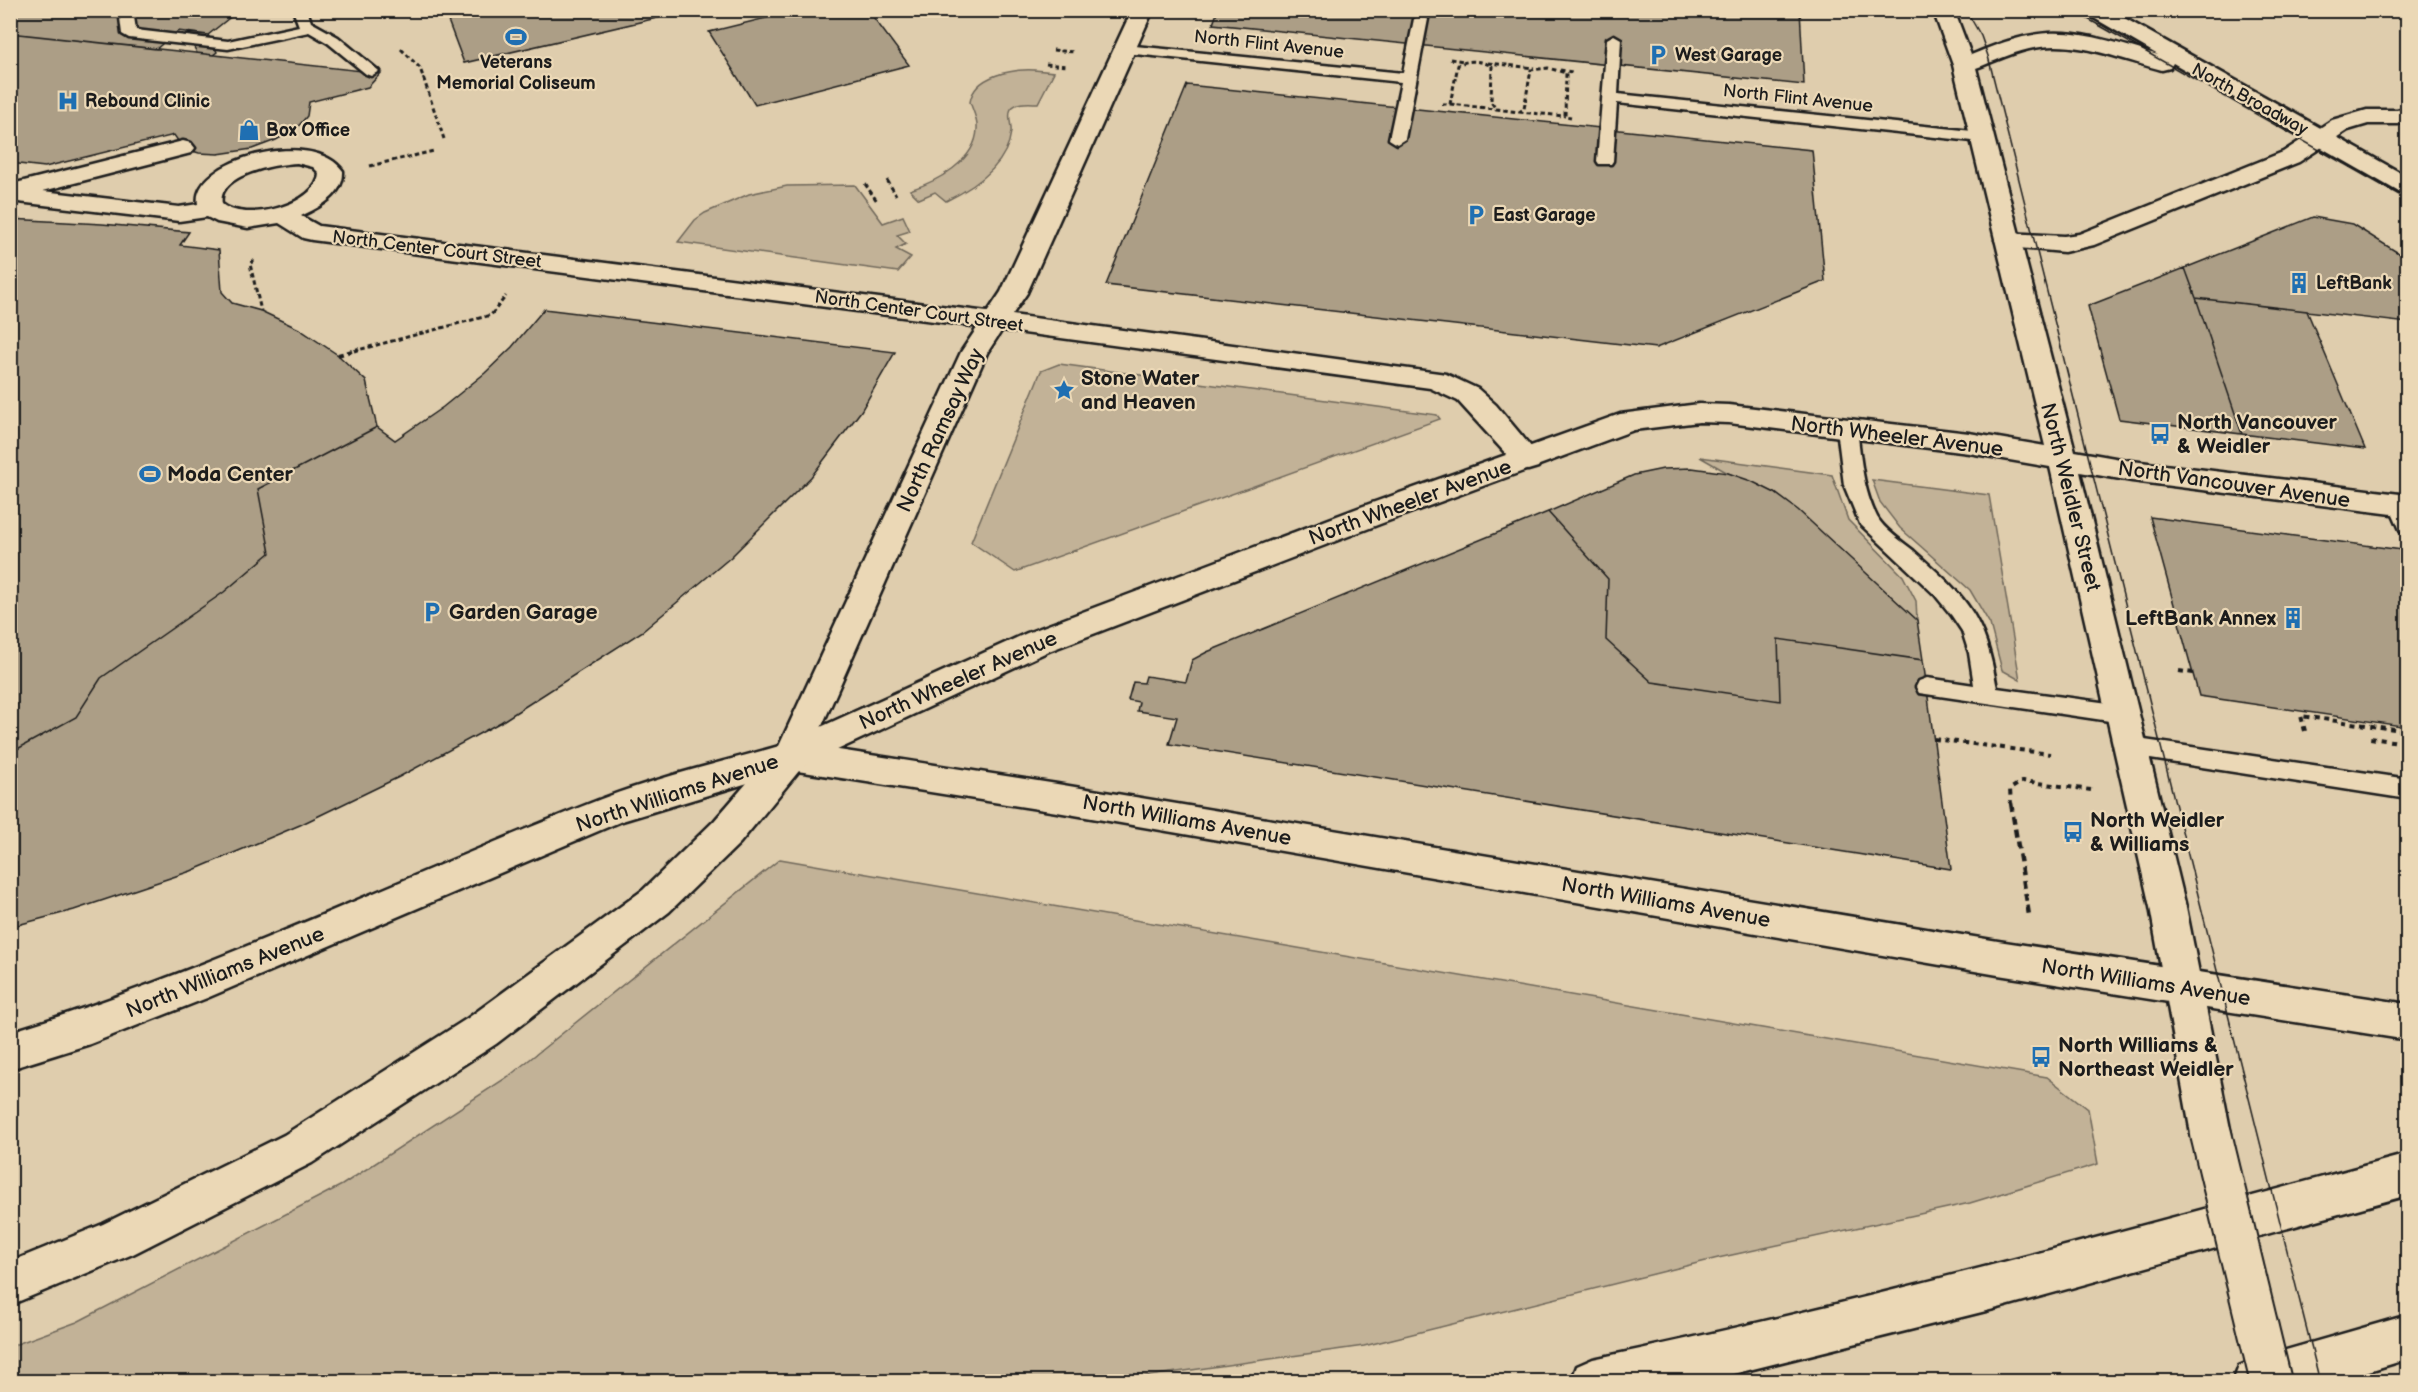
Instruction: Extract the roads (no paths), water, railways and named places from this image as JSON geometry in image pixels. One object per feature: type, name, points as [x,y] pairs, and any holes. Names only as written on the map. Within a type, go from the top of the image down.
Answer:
[{"type":"main road","name":"North Ramsay Way","points":[[791,756],[974,352],[1014,293],[1143,10]]},
{"type":"main road","name":"North Weidler Street","points":[[1943,10],[1964,66],[1982,137],[2169,907],[2211,1134],[2271,1382]]},
{"type":"main road","name":"North Broadway","points":[[2094,10],[2408,187]]},
{"type":"main road","points":[[1964,66],[2031,42],[2053,39],[2089,44],[2208,75]]},
{"type":"main road","points":[[2007,240],[2064,244],[2085,240],[2290,157],[2340,124],[2367,117],[2403,115]]},
{"type":"main road","points":[[10,193],[183,148]]},
{"type":"main road","points":[[298,156],[314,158],[327,166],[332,175],[324,194],[310,204],[284,216],[245,222],[219,216],[212,209],[209,200],[214,188],[224,177],[251,164],[278,157],[298,156]]},
{"type":"main road","points":[[10,193],[179,214],[212,209]]},
{"type":"main road","name":"North Center Court Street","points":[[284,216],[312,233],[1436,380],[1468,395],[1528,459]]},
{"type":"main road","name":"North Wheeler Avenue","points":[[791,756],[1038,642],[1630,420],[1667,415],[1729,414],[1969,443],[2061,459]]},
{"type":"main road","name":"North Vancouver Avenue","points":[[2061,459],[2405,513]]},
{"type":"main road","points":[[10,1284],[118,1239],[298,1149],[482,1031],[656,901],[727,832],[791,756]]},
{"type":"main road","name":"North Williams Avenue","points":[[10,1051],[90,1026],[194,986],[614,809],[791,756],[1069,800],[2037,965],[2408,1022]]},
{"type":"main road","points":[[1593,1382],[1719,1357],[2035,1276],[2408,1174]]},
{"type":"main road","points":[[2255,1382],[2408,1337]]},
{"type":"lane","points":[[126,10],[129,34],[228,45],[310,28]]},
{"type":"lane","points":[[300,10],[305,24],[333,40],[371,71]]},
{"type":"lane","points":[[1397,139],[1422,20]]},
{"type":"lane","points":[[1605,161],[1614,39]]},
{"type":"lane","name":"North Flint Avenue","points":[[1125,49],[1409,78]]},
{"type":"lane","name":"North Flint Avenue","points":[[1610,98],[1982,137]]},
{"type":"lane","points":[[1847,429],[1854,485],[1870,524],[1943,589],[1960,610],[1972,629],[1980,653],[1986,695]]},
{"type":"lane","points":[[1927,687],[2122,714]]},
{"type":"lane","points":[[2130,747],[2408,789]]},
{"type":"tram line","points":[[1966,10],[1981,36],[1988,56],[2320,1382]]},
{"type":"tram line","points":[[2072,10],[2408,200]]},
{"type":"place","name":"Veterans Memorial Coliseum","points":[[516,37]]},
{"type":"place","name":"West Garage","points":[[1658,55]]},
{"type":"place","name":"Rebound Clinic","points":[[68,101]]},
{"type":"place","name":"Box Office","points":[[249,130]]},
{"type":"place","name":"East Garage","points":[[1476,215]]},
{"type":"place","name":"LeftBank","points":[[2299,283]]},
{"type":"place","name":"Stone Water and Heaven","points":[[1064,390]]},
{"type":"place","name":"North Vancouver & Weidler","points":[[2160,434]]},
{"type":"place","name":"Moda Center","points":[[150,474]]},
{"type":"place","name":"Garden Garage","points":[[432,612]]},
{"type":"place","name":"LeftBank Annex","points":[[2293,618]]},
{"type":"place","name":"North Weidler & Williams","points":[[2073,832]]},
{"type":"place","name":"North Williams & Northeast Weidler","points":[[2041,1057]]}]
